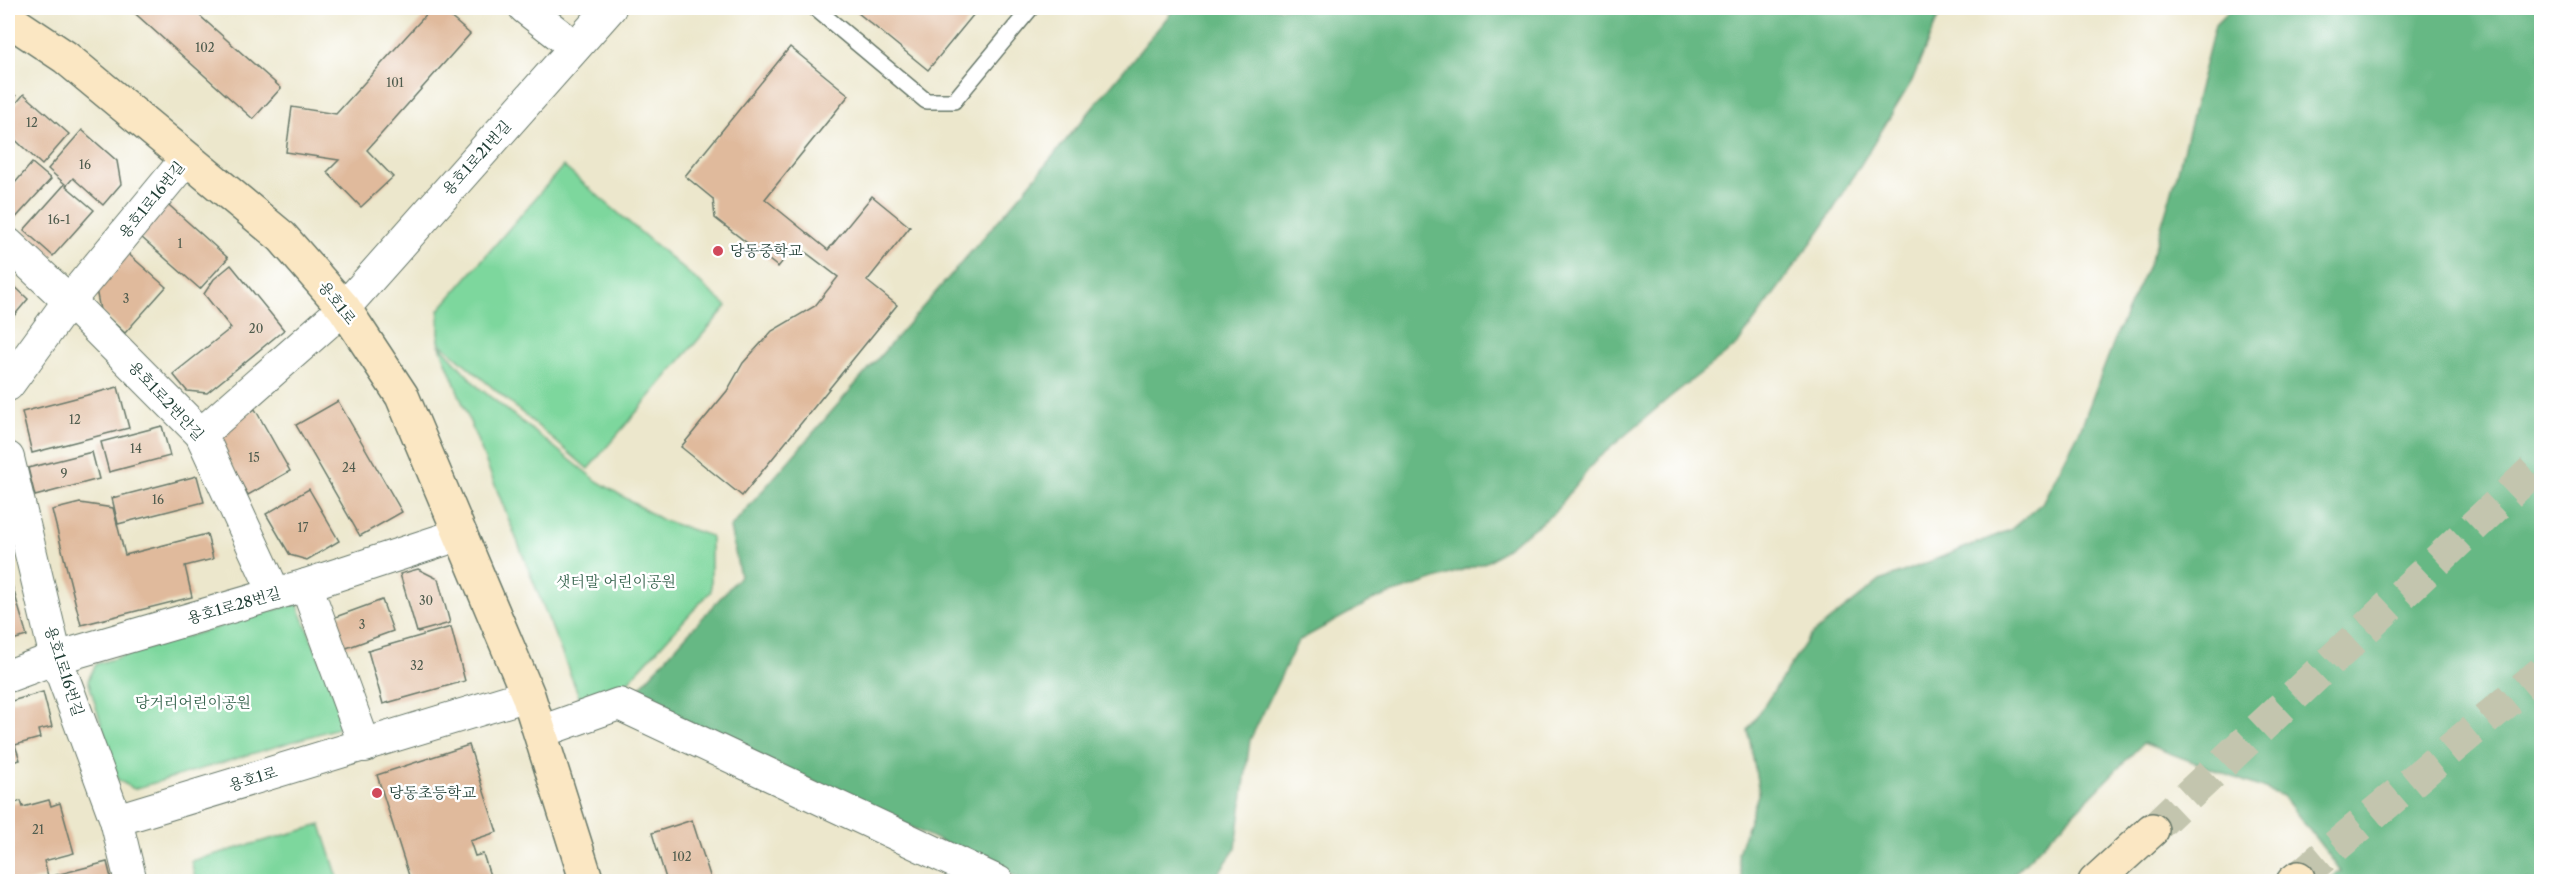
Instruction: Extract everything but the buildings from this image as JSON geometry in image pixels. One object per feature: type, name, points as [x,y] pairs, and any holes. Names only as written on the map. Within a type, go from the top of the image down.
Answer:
[{"type":"street","points":[[525,8],[575,48]]},
{"type":"street","name":"용호1로21번길","points":[[201,434],[344,308],[610,8]]},
{"type":"street","name":"용호1로","points":[[8,19],[65,57],[282,237],[344,308],[402,396],[461,534],[528,695],[587,882]]},
{"type":"street","name":"용호1로16번길","points":[[8,385],[69,301],[187,158]]},
{"type":"street","name":"용호1로2번안길","points":[[8,244],[69,301],[201,434],[275,594]]},
{"type":"street","name":"용호1로16번길","points":[[8,458],[56,658],[116,820],[131,882]]},
{"type":"street","name":"용호1로28번길","points":[[8,676],[56,658],[306,585],[461,534]]},
{"type":"street","points":[[306,585],[365,746]]},
{"type":"street","name":"용호1로","points":[[116,820],[528,695]]},
{"type":"street","points":[[540,732],[619,704],[998,882]]},
{"type":"street","points":[[2095,882],[2152,830]]},
{"type":"lane","points":[[815,8],[926,101],[954,101],[1031,8]]},
{"type":"green space","points":[[1175,8],[1942,8],[1912,81],[1822,228],[1737,345],[1670,397],[1596,460],[1554,513],[1489,561],[1373,600],[1298,641],[1250,740],[1236,848],[1213,881],[1025,881],[632,696],[740,576],[730,528],[1024,191]]},
{"type":"green space","points":[[2232,8],[2541,8],[2541,881],[2326,881],[2341,871],[2283,796],[2143,743],[2007,881],[1742,881],[1738,853],[1759,792],[1748,730],[1810,636],[1880,581],[2010,530],[2042,503],[2080,430],[2118,331],[2153,254],[2178,171],[2215,25]]},
{"type":"green space","points":[[563,166],[727,306],[588,469],[439,342],[439,310]]},
{"type":"green space","name":"샛터말 어린이공원","points":[[439,344],[478,387],[597,481],[662,520],[711,536],[711,591],[613,698],[584,709]]},
{"type":"green space","name":"당거리어린이공원","points":[[297,603],[343,716],[338,728],[134,789],[118,780],[88,680],[96,664]]},
{"type":"green space","points":[[321,825],[339,881],[196,881],[191,861]]},
{"type":"tunnel","points":[[2152,830],[2542,462]]},
{"type":"tunnel","points":[[2298,878],[2542,672]]},
{"type":"place","name":"당동중학교","points":[[718,251]]},
{"type":"place","name":"당동초등학교","points":[[377,793]]}]
